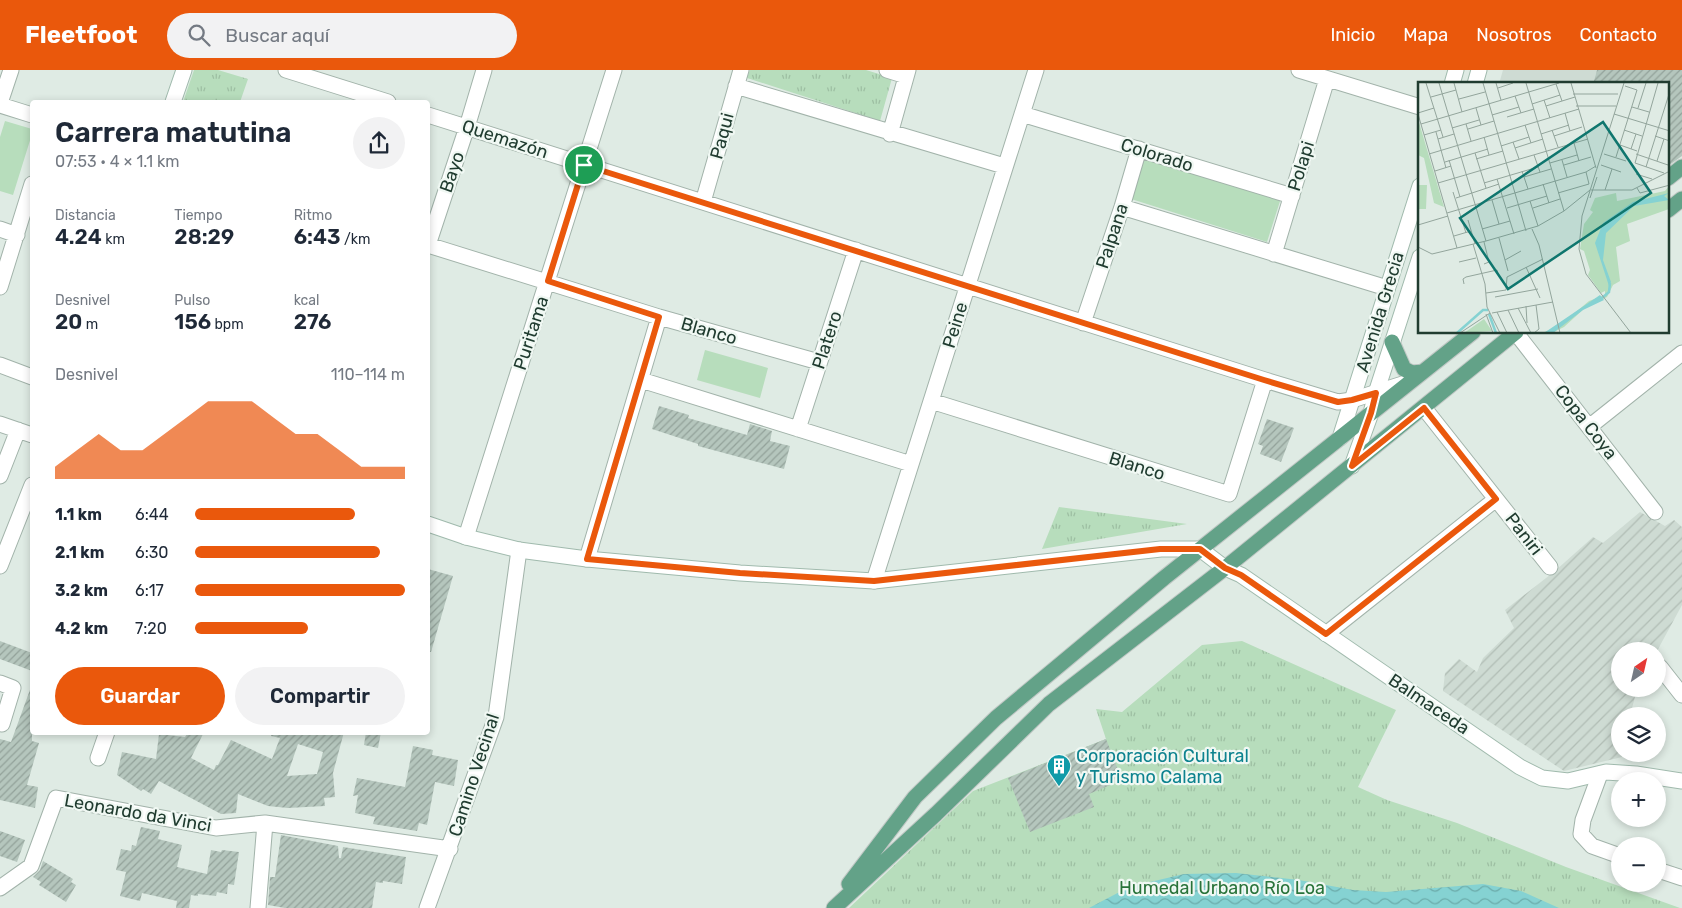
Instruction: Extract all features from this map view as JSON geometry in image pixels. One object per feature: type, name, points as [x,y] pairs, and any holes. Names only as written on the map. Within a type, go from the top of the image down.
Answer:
[{"type":"main road","points":[[1670,176],[1682,167]]},
{"type":"main road","points":[[1670,208],[1682,199]]},
{"type":"main road","points":[[832,908],[915,797],[996,718],[1200,549],[1470,334]]},
{"type":"main road","points":[[832,908],[936,814],[1049,704],[1225,568],[1515,334]]},
{"type":"main road","points":[[1392,342],[1404,369],[1418,376]]},
{"type":"street","points":[[11,70],[0,104],[30,114]]},
{"type":"street","points":[[175,100],[184,70]]},
{"type":"street","points":[[286,70],[356,98],[372,100]]},
{"type":"street","name":"Bayo","points":[[430,239],[484,70]]},
{"type":"street","name":"Puritama","points":[[466,537],[614,70]]},
{"type":"street","name":"Paqui","points":[[704,202],[741,70]]},
{"type":"street","points":[[887,70],[907,73],[890,134]]},
{"type":"street","name":"Peine","points":[[874,581],[1036,70]]},
{"type":"street","points":[[1299,70],[1418,106]]},
{"type":"street","name":"Polapi","points":[[1274,254],[1327,79]]},
{"type":"street","points":[[736,86],[890,134],[1004,166]]},
{"type":"street","name":"Colorado","points":[[1022,114],[1292,196]]},
{"type":"street","name":"Quemazón","points":[[430,116],[1338,402],[1376,393],[1418,376]]},
{"type":"street","name":"Palpana","points":[[1083,323],[1122,207],[1139,149]]},
{"type":"street","points":[[0,287],[30,191]]},
{"type":"street","name":"Avenida Grecia","points":[[1340,438],[1418,192]]},
{"type":"street","points":[[1122,207],[1387,288]]},
{"type":"street","points":[[0,229],[17,235]]},
{"type":"street","name":"Blanco","points":[[430,246],[659,317],[819,362]]},
{"type":"street","name":"Platero","points":[[798,429],[856,250]]},
{"type":"street","name":"Avenida Grecia","points":[[1352,466],[1371,413],[1418,263]]},
{"type":"street","points":[[587,559],[659,317]]},
{"type":"street","name":"Copa Coya","points":[[1517,334],[1655,512]]},
{"type":"street","points":[[1589,427],[1682,353]]},
{"type":"street","points":[[0,365],[30,376]]},
{"type":"street","points":[[641,380],[911,464]]},
{"type":"street","name":"Blanco","points":[[931,401],[1229,494],[1264,380]]},
{"type":"street","name":"Paniri","points":[[1424,408],[1550,567]]},
{"type":"street","points":[[0,424],[30,434]]},
{"type":"street","points":[[0,476],[18,430]]},
{"type":"street","points":[[0,566],[30,490]]},
{"type":"street","points":[[1326,634],[1496,499]]},
{"type":"street","points":[[430,525],[466,537],[519,550],[587,559],[740,573],[874,581],[1160,549],[1200,549]]},
{"type":"street","name":"Balmaceda","points":[[1200,549],[1225,568],[1241,575],[1520,767],[1542,778],[1568,781],[1606,772],[1636,774],[1682,781]]},
{"type":"street","name":"Camino Vecinal","points":[[427,908],[450,849],[496,717],[519,550]]},
{"type":"street","points":[[1666,675],[1682,695]]},
{"type":"street","points":[[0,683],[13,688],[2,724]]},
{"type":"street","points":[[98,758],[106,735]]},
{"type":"street","points":[[1600,774],[1583,820],[1581,834],[1592,846],[1611,853]]},
{"type":"street","name":"Leonardo da Vinci","points":[[0,888],[31,866],[56,798],[216,828],[265,823],[450,849]]},
{"type":"street","points":[[258,908],[265,823]]},
{"type":"street","points":[[1666,873],[1682,878]]},
{"type":"shaded area","points":[[1503,70],[1597,70],[1594,82],[1500,82]]},
{"type":"shaded area","points":[[1640,512],[1665,526],[1674,520],[1682,527],[1682,605],[1662,642],[1611,642],[1611,698],[1635,698],[1632,707],[1611,707],[1611,760],[1564,771],[1443,691],[1445,673],[1459,659],[1477,672],[1483,658],[1514,628],[1505,610],[1555,571],[1593,537],[1603,543]]},
{"type":"green space","points":[[194,70],[218,70],[248,79],[241,100],[184,100]]},
{"type":"green space","points":[[750,70],[866,70],[892,78],[880,121],[747,78]]},
{"type":"green space","points":[[5,121],[30,128],[30,140],[13,195],[0,191],[0,137]]},
{"type":"green space","points":[[1143,154],[1281,198],[1267,242],[1128,198]]},
{"type":"green space","points":[[705,350],[768,368],[760,398],[697,380]]},
{"type":"green space","points":[[1059,507],[1187,524],[1042,549]]},
{"type":"green space","points":[[1242,641],[1396,710],[1358,787],[1387,800],[1457,823],[1611,883],[1611,892],[1636,892],[1680,908],[849,908],[973,791],[1106,739],[1096,709],[1122,712],[1202,645]]},
{"type":"water","name":"Humedal Urbano Río Loa","points":[[1236,873],[1299,880],[1353,890],[1386,892],[1483,884],[1521,891],[1559,908],[1089,908],[1129,887],[1184,874]]},
{"type":"building","points":[[1597,70],[1682,70],[1682,156],[1670,165],[1670,82],[1594,82]]},
{"type":"building","points":[[659,406],[689,415],[688,418],[747,435],[750,424],[772,431],[770,441],[790,446],[784,469],[698,446],[698,444],[652,429]]},
{"type":"building","points":[[1267,419],[1294,428],[1281,462],[1260,454],[1263,446],[1258,444]]},
{"type":"building","points":[[430,570],[453,576],[430,652]]},
{"type":"building","points":[[0,641],[30,652],[30,670],[0,659]]},
{"type":"building","points":[[30,690],[30,735],[32,735],[32,741],[39,743],[27,785],[38,787],[35,808],[0,800],[0,739],[11,742]]},
{"type":"building","points":[[159,735],[185,737],[186,735],[202,735],[191,758],[214,770],[231,740],[272,759],[280,738],[271,735],[343,735],[333,773],[335,797],[324,798],[325,806],[288,808],[268,806],[238,794],[236,813],[221,814],[159,781],[151,794],[143,789],[141,791],[117,775],[122,752],[156,759]],"holes":[[[298,744],[323,752],[317,774],[287,776]]]},
{"type":"building","points":[[366,735],[380,735],[378,748],[364,745]]},
{"type":"building","name":"Corporación Cultural y Turismo Calama","points":[[1106,739],[1122,780],[1089,794],[1094,807],[1030,832],[1008,778]]},
{"type":"building","points":[[413,746],[433,750],[432,755],[458,760],[454,786],[435,782],[427,825],[419,823],[417,831],[373,824],[375,817],[355,813],[358,795],[353,796],[357,778],[405,787]]},
{"type":"building","points":[[141,827],[160,831],[158,839],[182,845],[177,867],[207,874],[211,850],[239,852],[234,885],[228,884],[227,894],[217,892],[216,896],[191,895],[189,908],[176,908],[177,901],[142,893],[140,901],[120,896],[126,872],[116,870],[121,849],[131,851],[132,845],[136,846]]},
{"type":"building","points":[[0,831],[25,840],[17,862],[0,856]]},
{"type":"building","points":[[281,835],[338,846],[339,858],[341,858],[343,847],[406,857],[402,884],[383,881],[383,883],[376,882],[372,908],[285,908],[268,905],[270,877],[275,877]]},
{"type":"building","points":[[43,861],[73,879],[71,882],[76,885],[66,902],[39,885],[41,882],[33,877],[40,870]]},
{"type":"place","name":"Corporación Cultural y Turismo Calama","points":[[1059,787]]},
{"type":"route","points":[[584,165],[1338,402],[1376,393],[1352,466],[1424,408],[1496,499],[1326,634],[1241,575],[1225,568],[1200,549],[1160,549],[874,581],[740,573],[587,559],[659,317],[548,281],[584,165]]}]
